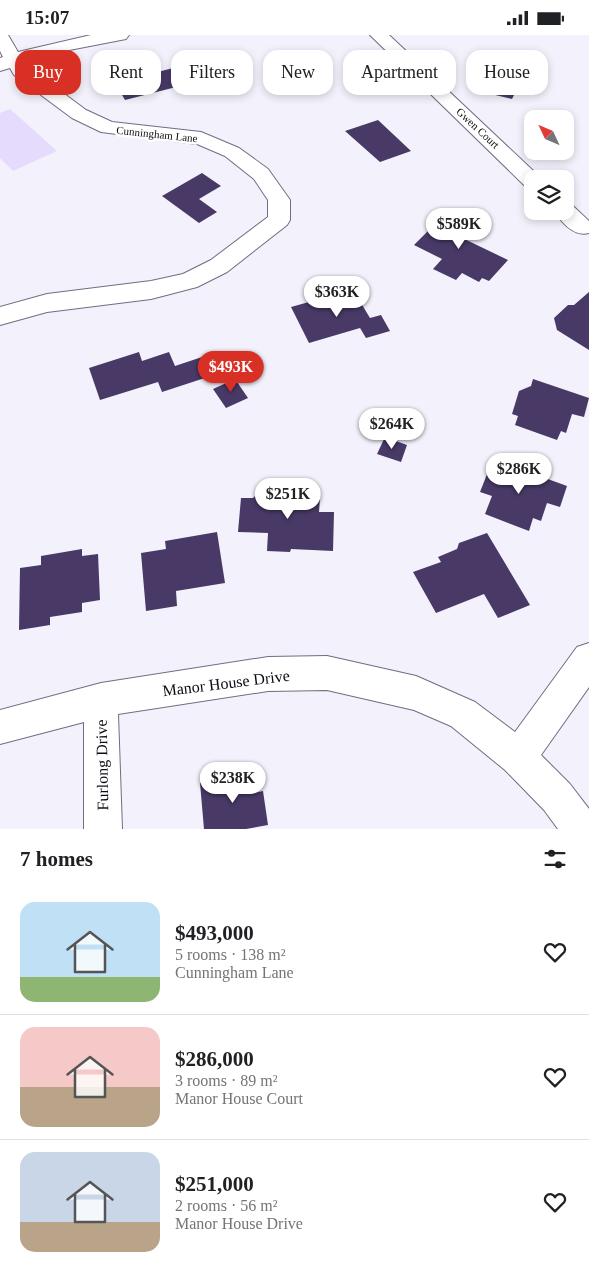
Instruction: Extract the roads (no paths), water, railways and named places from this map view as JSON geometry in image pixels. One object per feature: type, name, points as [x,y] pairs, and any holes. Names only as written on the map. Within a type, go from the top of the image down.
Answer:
[{"type":"street","points":[[0,36],[7,62],[120,35]]},
{"type":"street","name":"Gwen Court","points":[[379,35],[524,172]]},
{"type":"street","name":"Cunningham Lane","points":[[0,316],[47,303],[151,290],[189,281],[219,265],[279,220],[280,200],[261,174],[232,152],[201,138],[108,128],[79,114],[7,62]]},
{"type":"street","points":[[574,219],[582,227]]},
{"type":"street","points":[[518,757],[589,659]]},
{"type":"street","name":"Manor House Drive","points":[[0,727],[101,700],[268,674],[327,673],[416,693],[463,714],[518,757],[557,797],[581,829]]},
{"type":"street","name":"Furlong Drive","points":[[101,700],[103,829]]}]
